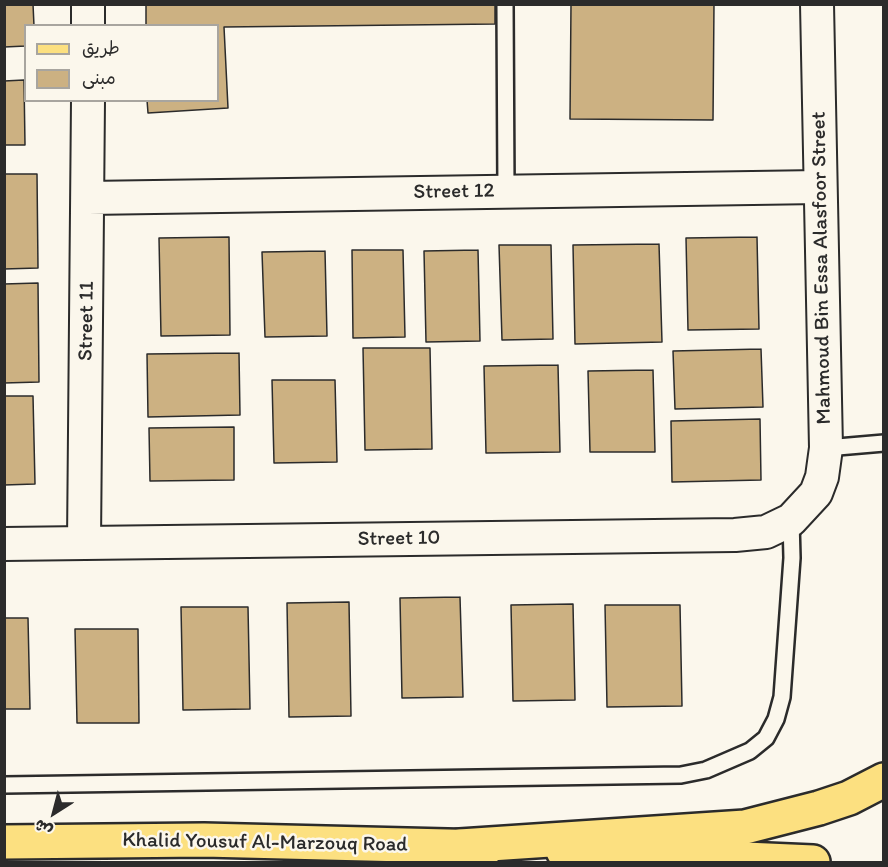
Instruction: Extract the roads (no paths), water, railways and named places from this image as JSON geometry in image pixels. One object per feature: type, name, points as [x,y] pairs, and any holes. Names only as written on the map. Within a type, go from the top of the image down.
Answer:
[{"type":"main road","points":[[460,846],[745,827],[849,798],[884,780]]},
{"type":"main road","name":"Khalid Yousuf Al-Marzouq Road","points":[[4,842],[204,840],[460,846],[813,862]]},
{"type":"street","points":[[88,4],[88,24]]},
{"type":"street","name":"Mahmoud Bin Essa Alasfoor Street","points":[[791,520],[816,493],[822,477],[826,448],[817,4]]},
{"type":"street","name":"Street 11","points":[[84,542],[88,102]]},
{"type":"street","name":"Street 12","points":[[88,198],[819,187]]},
{"type":"street","name":"Street 10","points":[[4,543],[735,535],[766,532],[791,520]]},
{"type":"lane","points":[[505,4],[506,192]]},
{"type":"lane","points":[[826,448],[884,443]]},
{"type":"lane","points":[[4,785],[681,775],[723,764],[750,752],[766,738],[776,719],[783,686],[792,558],[791,520]]}]
